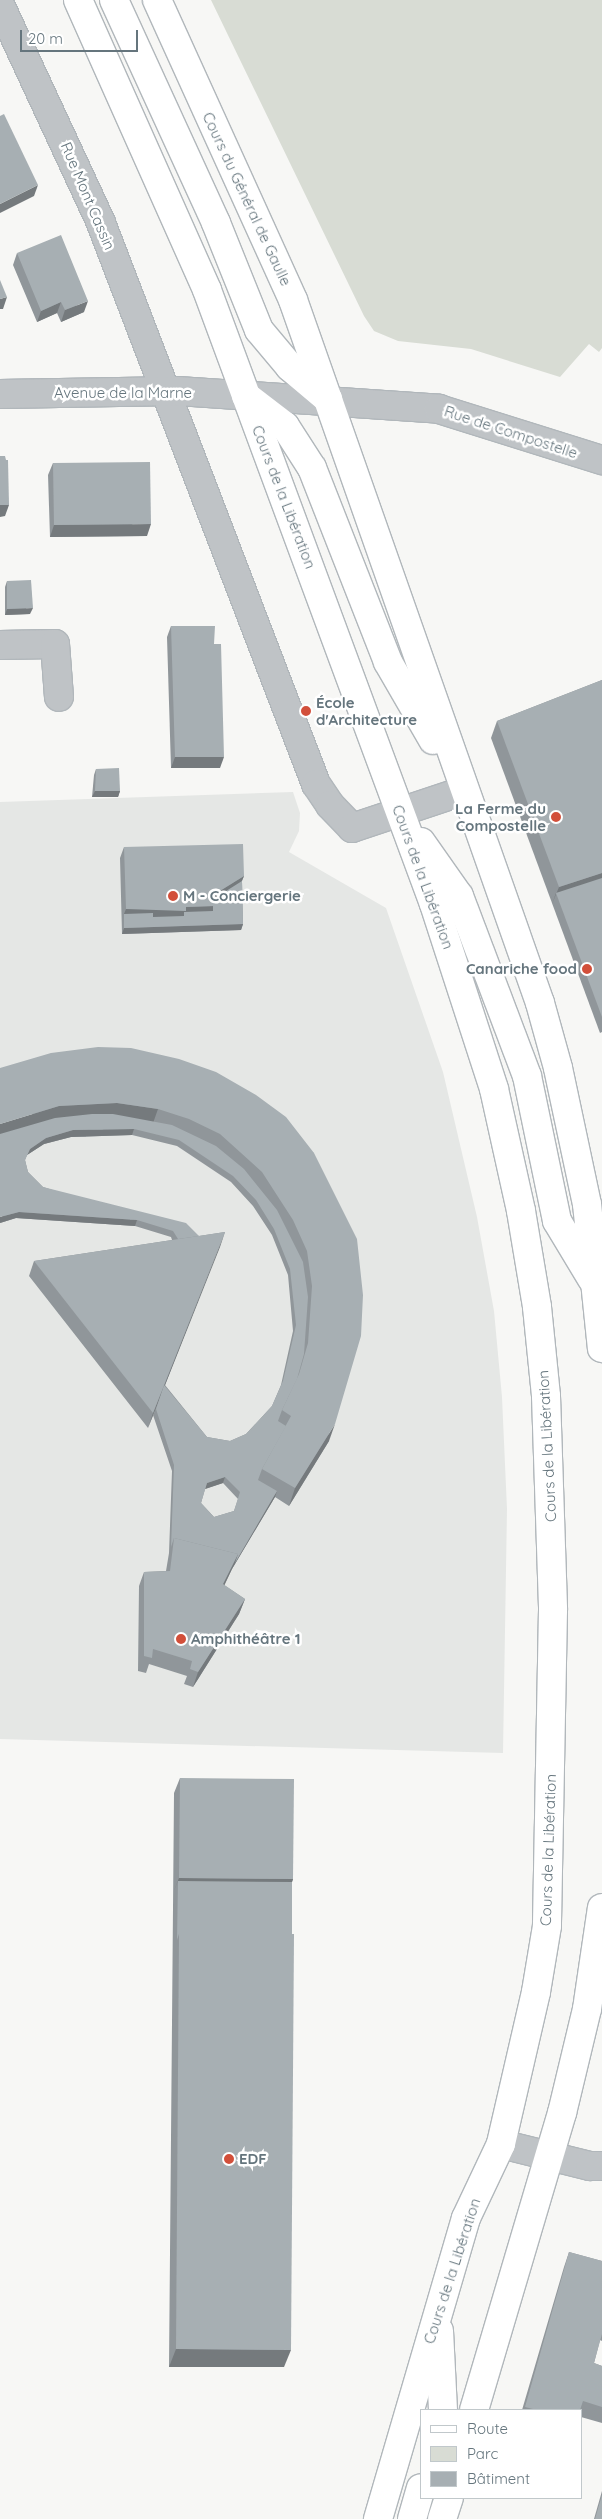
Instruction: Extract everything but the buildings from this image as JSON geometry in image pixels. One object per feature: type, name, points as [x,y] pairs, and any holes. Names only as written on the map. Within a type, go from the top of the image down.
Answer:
[{"type":"main road","points":[[78,0],[188,245],[245,395],[285,426],[312,468],[388,662],[464,792]]},
{"type":"main road","points":[[114,0],[216,223],[259,330],[290,368],[330,400],[464,792],[527,966],[558,1068],[587,1204],[602,1348]]},
{"type":"main road","name":"Cours du Général de Gaulle","points":[[157,0],[293,300],[330,400]]},
{"type":"main road","name":"Cours de la Libération","points":[[245,395],[437,913],[494,1089],[521,1211],[537,1306],[546,1396],[553,1610],[547,1926],[536,1992],[501,2144],[466,2218],[378,2519]]},
{"type":"main road","points":[[400,812],[459,896],[527,1076],[558,1221],[596,1286]]},
{"type":"main road","points":[[474,2409],[550,2156],[587,2009],[602,1908]]},
{"type":"main road","points":[[438,2312],[443,2409]]},
{"type":"main road","points":[[412,2519],[420,2491]]},
{"type":"main road","points":[[442,2519],[448,2499]]},
{"type":"street","name":"Rue Mont Cassin","points":[[0,5],[74,159],[316,784],[330,805],[352,828],[400,812]]},
{"type":"street","name":"Avenue de la Marne","points":[[0,394],[165,391],[330,400]]},
{"type":"street","name":"Rue de Compostelle","points":[[330,400],[439,409],[602,460]]},
{"type":"street","points":[[0,645],[55,644],[59,697]]},
{"type":"street","points":[[400,812],[464,792]]},
{"type":"street","points":[[501,2144],[602,2166]]},
{"type":"shaded area","points":[[293,792],[300,813],[299,831],[289,852],[386,908],[443,1072],[477,1217],[494,1311],[502,1397],[507,1509],[503,1753],[0,1739],[0,802]]},
{"type":"green space","points":[[211,0],[602,0],[602,348],[599,352],[589,344],[560,377],[471,349],[398,341],[374,331],[364,316]]},
{"type":"place","name":"École d'Architecture","points":[[306,711]]},
{"type":"place","name":"La Ferme du Compostelle","points":[[556,817]]},
{"type":"place","name":"M - Conciergerie","points":[[173,896]]},
{"type":"place","name":"Canariche food","points":[[587,969]]},
{"type":"place","name":"Amphithéâtre 1","points":[[181,1639]]},
{"type":"place","name":"EDF","points":[[229,2159]]}]
